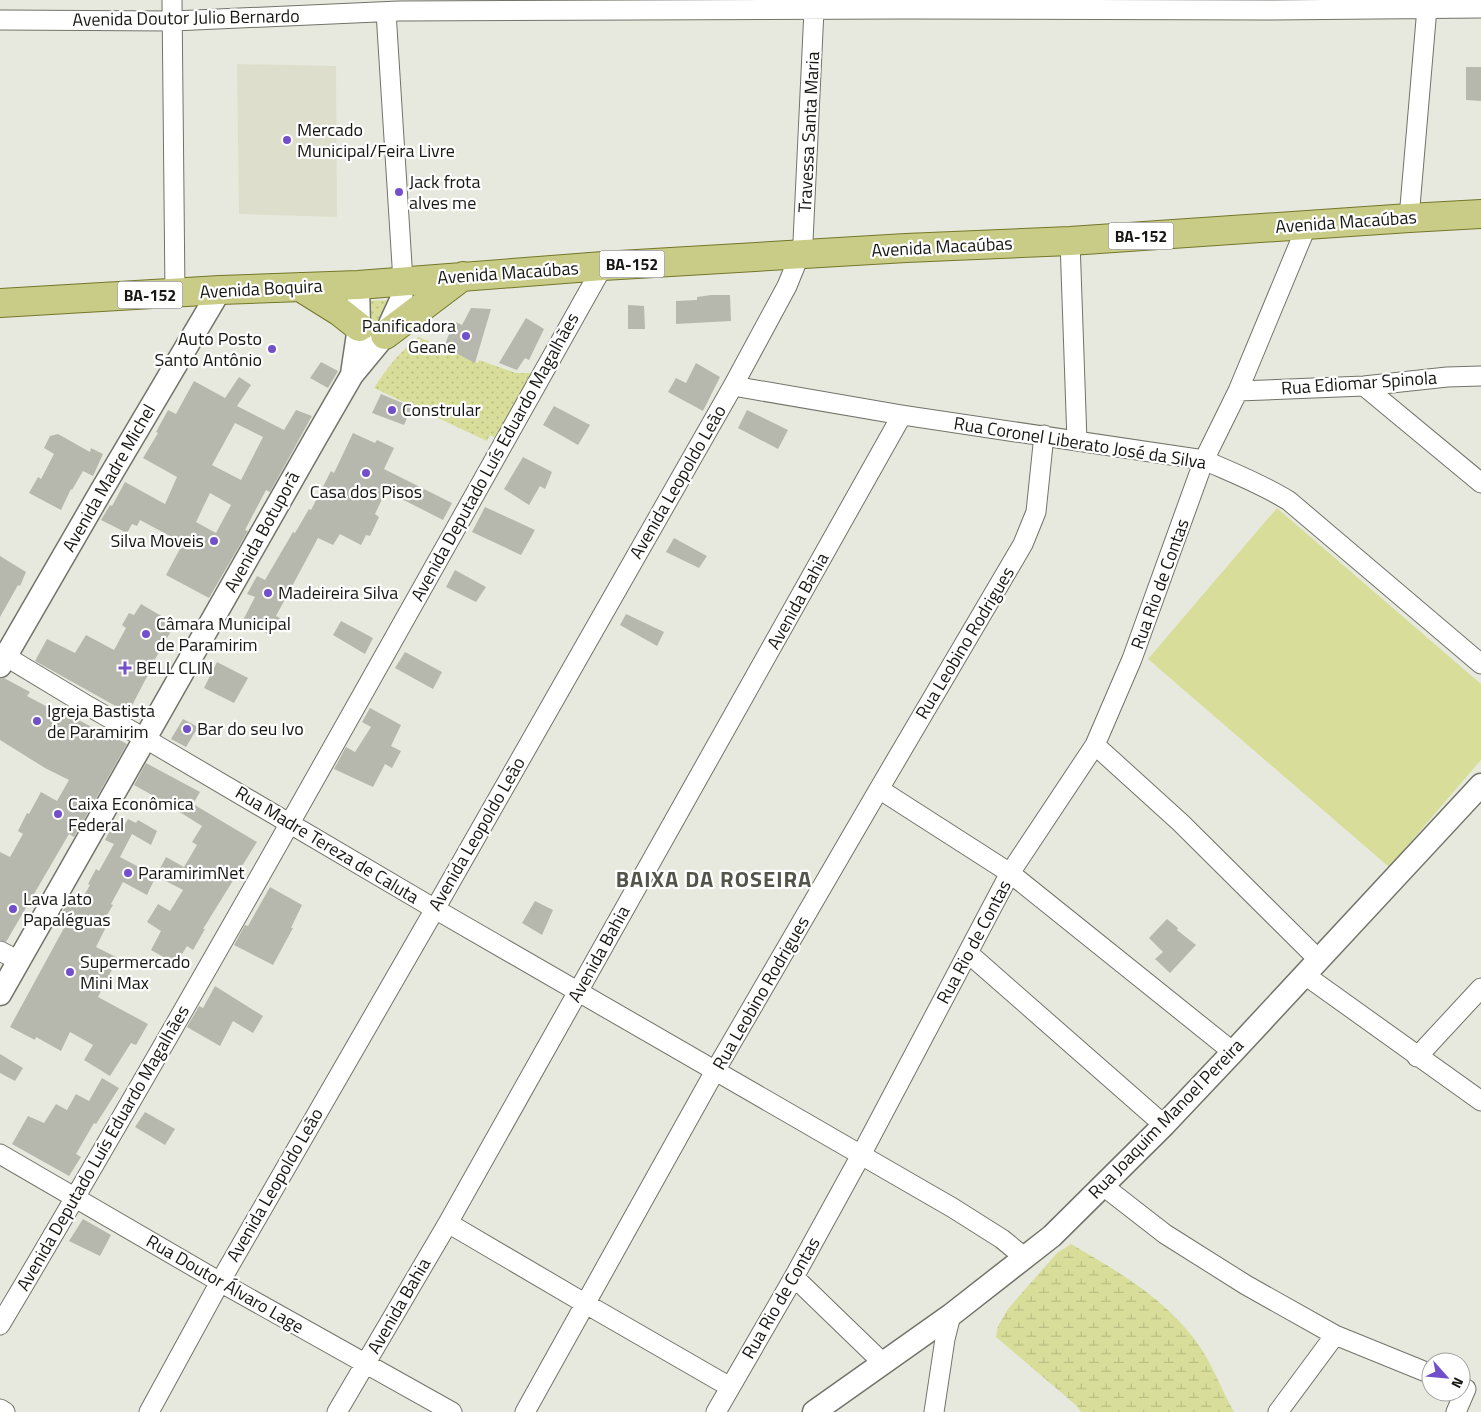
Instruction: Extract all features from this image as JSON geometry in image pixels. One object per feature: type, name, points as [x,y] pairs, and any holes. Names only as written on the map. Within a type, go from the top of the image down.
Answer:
[{"type":"main road","name":"Avenida Macaúbas","points":[[403,281],[603,266],[906,248],[1070,241],[1481,214]]},
{"type":"main road","points":[[385,335],[464,276]]},
{"type":"main road","name":"Avenida Boquira","points":[[2,307],[220,290],[358,285],[403,281]]},
{"type":"main road","points":[[300,287],[340,312],[359,327]]},
{"type":"street","points":[[172,0],[175,294]]},
{"type":"street","name":"Avenida Doutor Julio Bernardo","points":[[0,20],[173,21],[395,8],[814,10],[907,4],[1271,5],[1481,8]]},
{"type":"street","points":[[395,8],[403,281]]},
{"type":"street","points":[[1409,218],[1427,8]]},
{"type":"street","name":"Travessa Santa Maria","points":[[800,254],[804,225],[814,10]]},
{"type":"street","name":"Rua Rio de Contas","points":[[716,1412],[862,1155],[1010,873],[1095,745],[1132,660],[1204,460],[1238,391],[1307,226]]},
{"type":"street","points":[[1070,241],[1077,441]]},
{"type":"street","name":"Avenida Leopoldo Leão","points":[[149,1412],[220,1282],[733,386],[787,286],[800,254]]},
{"type":"street","name":"Avenida Deputado Luís Eduardo Magalhães","points":[[0,1326],[290,822],[603,266]]},
{"type":"street","name":"Avenida Botuporã","points":[[0,994],[10,956],[146,739],[352,375],[385,335],[401,300],[403,281]]},
{"type":"street","points":[[352,375],[359,327],[358,285]]},
{"type":"street","name":"Avenida Madre Michel","points":[[2,658],[220,290]]},
{"type":"street","name":"Rua Ediomar Spinola","points":[[1238,391],[1364,386],[1481,376]]},
{"type":"street","name":"Rua Coronel Liberato José da Silva","points":[[733,386],[902,415],[1204,460],[1264,486],[1289,501],[1481,664]]},
{"type":"street","points":[[1364,386],[1481,483]]},
{"type":"street","name":"Avenida Bahia","points":[[337,1412],[448,1222],[902,415]]},
{"type":"street","name":"Rua Leobino Rodrigues","points":[[525,1412],[716,1072],[878,789],[996,591],[1030,528],[1036,512],[1044,435]]},
{"type":"street","name":"Rua Madre Tereza de Caluta","points":[[2,658],[290,822],[578,992],[953,1208],[1002,1239],[1024,1257]]},
{"type":"street","points":[[1095,745],[1181,822],[1312,968],[1417,1057],[1481,1101]]},
{"type":"street","name":"Rua Joaquim Manoel Pereira","points":[[814,1412],[950,1315],[1052,1236],[1164,1125],[1481,785]]},
{"type":"street","points":[[878,789],[1010,873],[1233,1052]]},
{"type":"street","points":[[968,953],[1164,1125]]},
{"type":"street","points":[[1417,1057],[1481,988]]},
{"type":"street","name":"Rua Doutor Álvaro Lage","points":[[0,1154],[220,1282],[452,1412]]},
{"type":"street","points":[[1102,1185],[1165,1234],[1246,1285],[1335,1335],[1421,1370]]},
{"type":"street","points":[[448,1222],[730,1387]]},
{"type":"street","points":[[794,1277],[883,1363]]},
{"type":"street","points":[[934,1412],[950,1315]]},
{"type":"street","points":[[1278,1412],[1335,1335]]},
{"type":"street","points":[[0,1409],[5,1412]]},
{"type":"shaded area","name":"Mercado Municipal/Feira Livre","points":[[237,64],[336,66],[337,217],[239,214]]},
{"type":"green space","points":[[392,300],[367,342],[368,301]]},
{"type":"green space","points":[[419,337],[478,363],[479,360],[516,373],[532,373],[495,438],[490,435],[487,441],[374,388],[394,360]]},
{"type":"green space","points":[[1277,508],[1481,684],[1481,760],[1389,867],[1148,659]]},
{"type":"green space","points":[[1071,1244],[1138,1286],[1169,1311],[1195,1340],[1206,1357],[1234,1412],[1081,1412],[1077,1406],[996,1337],[998,1326],[1008,1309],[1057,1253]]},
{"type":"building","points":[[1466,67],[1481,67],[1481,101],[1466,100]]},
{"type":"building","points":[[730,295],[731,321],[676,324],[676,301],[697,300],[697,297]]},
{"type":"building","points":[[628,305],[644,306],[645,329],[628,329]]},
{"type":"building","name":"Panificadora Geane","points":[[471,308],[491,309],[475,363],[444,347],[454,321],[462,325]]},
{"type":"building","points":[[526,318],[544,329],[529,360],[525,358],[517,370],[499,363]]},
{"type":"building","points":[[321,362],[338,371],[328,388],[310,378]]},
{"type":"building","points":[[696,363],[720,377],[703,411],[668,392],[676,378],[686,383]]},
{"type":"building","points":[[239,377],[251,385],[237,406],[284,430],[296,410],[312,416],[270,492],[266,490],[245,530],[248,531],[209,598],[166,575],[183,543],[140,520],[137,526],[132,524],[127,533],[101,520],[110,505],[112,506],[125,482],[165,504],[177,477],[143,458],[158,433],[156,432],[168,410],[176,414],[194,381],[225,398]],"holes":[[[235,423],[263,437],[241,480],[212,465]],[[210,493],[231,505],[216,533],[196,522]]]},
{"type":"building","name":"Constrular","points":[[381,394],[412,407],[404,425],[372,413]]},
{"type":"building","points":[[554,406],[590,425],[578,445],[543,425]]},
{"type":"building","points":[[747,410],[788,430],[778,449],[738,428]]},
{"type":"building","points":[[353,433],[375,443],[377,440],[394,448],[384,469],[452,503],[443,520],[388,492],[387,494],[385,493],[375,514],[379,517],[370,536],[366,535],[361,545],[340,534],[333,545],[318,538],[276,616],[280,618],[271,635],[242,622],[255,597],[247,594],[257,576],[265,580],[293,532],[295,533],[309,509],[311,510],[331,471],[334,473]]},
{"type":"building","points":[[58,434],[90,452],[91,448],[103,454],[93,476],[83,471],[71,489],[61,510],[29,493],[38,477],[41,479],[54,454],[44,448],[50,436]]},
{"type":"building","points":[[523,457],[552,472],[545,489],[540,486],[529,505],[504,489]]},
{"type":"building","points":[[485,507],[535,530],[521,555],[472,532]]},
{"type":"building","points":[[674,538],[707,556],[699,568],[666,552]]},
{"type":"building","points":[[0,556],[26,572],[20,586],[18,585],[0,617]]},
{"type":"building","points":[[455,570],[486,587],[476,602],[446,587]]},
{"type":"building","points":[[141,604],[175,624],[149,670],[128,713],[35,661],[47,639],[75,653],[86,635],[114,650],[126,628],[122,625],[129,613],[134,615]]},
{"type":"building","points":[[626,614],[664,632],[657,646],[620,625]]},
{"type":"building","points":[[341,621],[373,638],[365,654],[333,635]]},
{"type":"building","points":[[405,652],[442,672],[433,689],[395,668]]},
{"type":"building","points":[[217,662],[248,678],[234,703],[204,688]]},
{"type":"building","points":[[4,678],[30,692],[27,696],[72,719],[73,717],[99,731],[100,729],[127,744],[74,837],[69,834],[6,942],[0,940],[0,852],[10,857],[23,834],[18,831],[41,792],[57,801],[69,780],[45,768],[0,740],[0,679]]},
{"type":"building","points":[[370,708],[401,725],[391,746],[401,751],[392,768],[385,764],[373,787],[334,769],[346,747],[355,752],[371,727],[362,722]]},
{"type":"building","points":[[183,719],[198,727],[186,747],[171,739]]},
{"type":"building","points":[[146,763],[200,792],[193,804],[257,842],[203,929],[205,929],[193,950],[187,946],[176,964],[151,950],[161,931],[147,922],[158,904],[170,911],[183,890],[156,876],[166,857],[184,867],[197,845],[192,842],[202,826],[134,785]]},
{"type":"building","points":[[128,819],[136,823],[138,820],[157,831],[151,845],[132,834],[120,857],[156,876],[147,895],[123,882],[111,904],[113,905],[102,923],[107,925],[96,947],[118,958],[98,997],[148,1024],[136,1045],[131,1043],[110,1076],[84,1060],[93,1045],[70,1032],[61,1051],[36,1037],[35,1040],[10,1027],[64,928],[56,924],[67,903],[77,908],[90,885],[88,884],[96,869],[99,871],[114,844],[105,840],[112,826],[121,831]]},
{"type":"building","points":[[270,887],[302,905],[291,928],[293,928],[273,965],[234,945],[245,925],[248,926]]},
{"type":"building","points":[[535,901],[553,910],[542,935],[522,923]]},
{"type":"building","points":[[1167,919],[1178,928],[1177,930],[1196,945],[1170,973],[1155,959],[1163,952],[1149,938]]},
{"type":"building","points":[[215,986],[263,1016],[253,1033],[233,1021],[220,1046],[187,1027],[199,1006],[203,1008]]},
{"type":"building","points":[[0,1054],[23,1068],[15,1081],[0,1073]]},
{"type":"building","points":[[102,1078],[119,1088],[96,1124],[94,1123],[76,1154],[81,1157],[69,1176],[12,1144],[28,1116],[44,1123],[56,1104],[67,1110],[76,1094],[89,1101]]},
{"type":"building","points":[[145,1112],[175,1129],[165,1145],[135,1127]]},
{"type":"building","points":[[83,1219],[111,1235],[100,1256],[69,1241]]},
{"type":"place","name":"Mercado Municipal/Feira Livre","points":[[287,140]]},
{"type":"place","name":"Jack frota alves me","points":[[399,192]]},
{"type":"place","name":"Panificadora Geane","points":[[466,336]]},
{"type":"place","name":"Auto Posto Santo Antônio","points":[[272,349]]},
{"type":"place","name":"Constrular","points":[[392,410]]},
{"type":"place","name":"Casa dos Pisos","points":[[366,473]]},
{"type":"place","name":"Silva Moveis","points":[[214,541]]},
{"type":"place","name":"Madeireira Silva","points":[[268,593]]},
{"type":"place","name":"Câmara Municipal de Paramirim","points":[[146,634]]},
{"type":"place","name":"BELL CLIN","points":[[125,668]]},
{"type":"place","name":"Igreja Bastista de Paramirim","points":[[37,721]]},
{"type":"place","name":"Bar do seu Ivo","points":[[187,729]]},
{"type":"place","name":"Caixa Econômica Federal","points":[[58,814]]},
{"type":"place","name":"ParamirimNet","points":[[128,873]]},
{"type":"place","name":"Lava Jato Papaléguas","points":[[13,909]]},
{"type":"place","name":"Supermercado Mini Max","points":[[70,972]]},
{"type":"district","name":"BAIXA DA ROSEIRA","points":[[714,879]]}]
